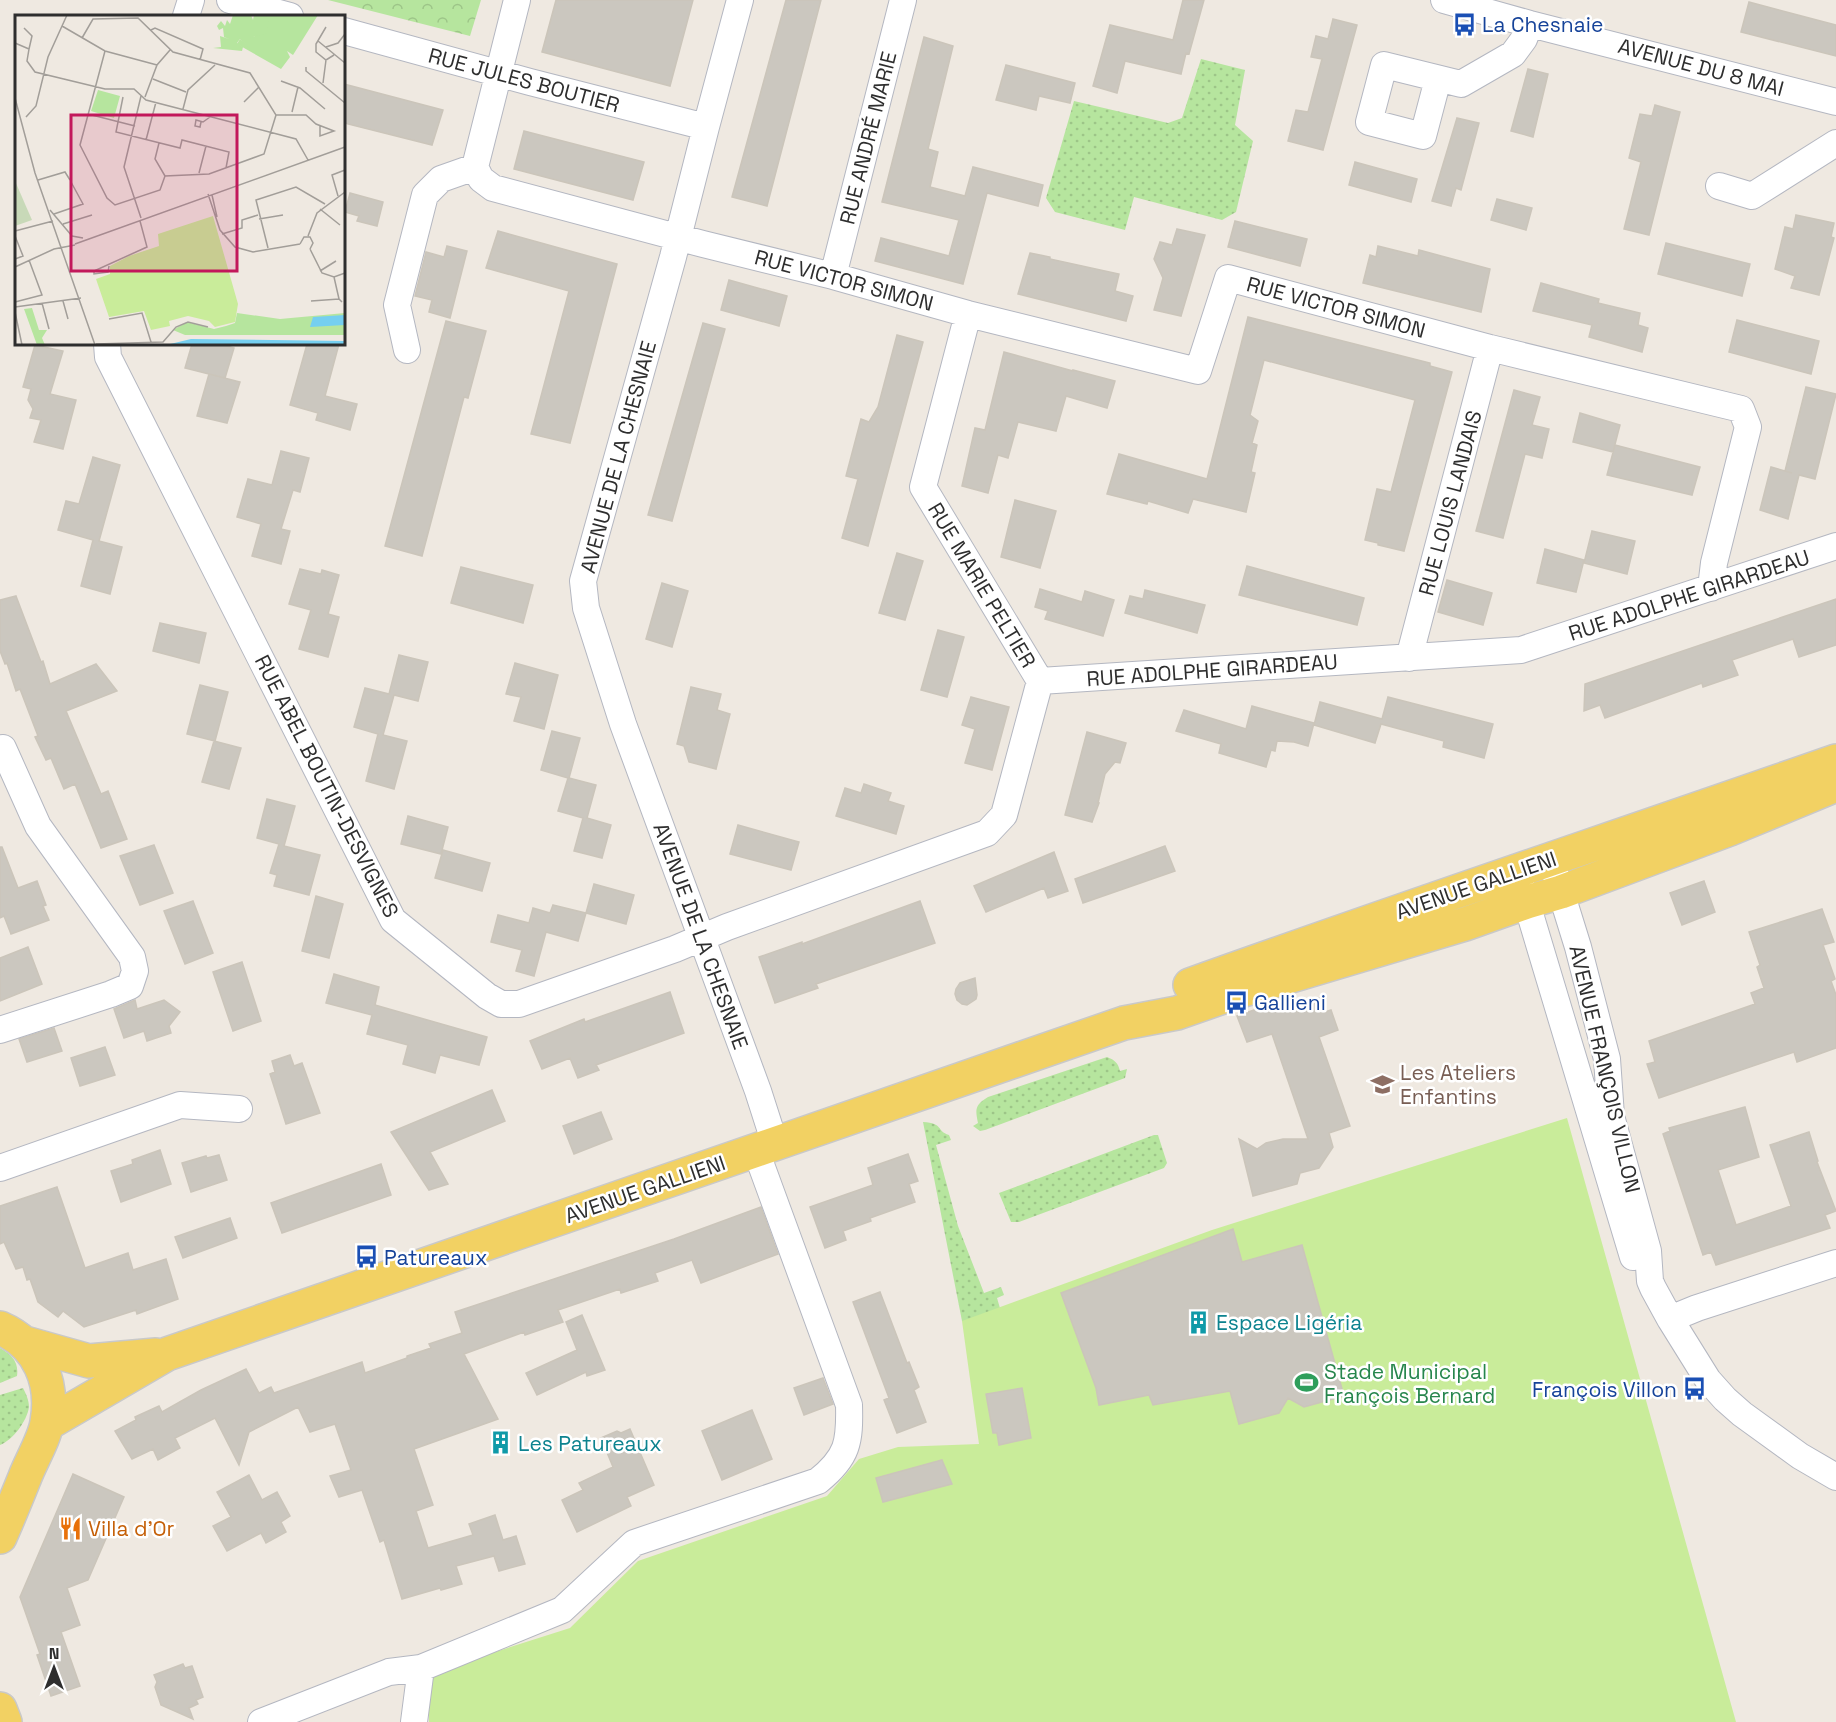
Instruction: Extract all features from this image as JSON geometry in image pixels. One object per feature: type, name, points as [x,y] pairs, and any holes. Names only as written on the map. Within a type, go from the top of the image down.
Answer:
[{"type":"main road","name":"AVENUE GALLIENI","points":[[1124,1023],[1178,989],[1836,761]]},
{"type":"main road","name":"AVENUE GALLIENI","points":[[0,1467],[16,1459],[31,1447],[45,1428],[167,1354],[1124,1023],[1177,1013],[1237,992],[1465,924],[1561,892],[1730,829],[1836,785]]},
{"type":"main road","points":[[0,1307],[14,1336],[37,1357],[45,1373],[48,1391],[45,1428],[0,1537]]},
{"type":"main road","name":"AVENUE GALLIENI","points":[[14,1336],[89,1361],[167,1354]]},
{"type":"main road","points":[[0,1709],[5,1722]]},
{"type":"street","points":[[186,15],[191,0]]},
{"type":"street","points":[[230,0],[286,15]]},
{"type":"street","points":[[406,350],[398,305],[425,195],[441,179],[475,167],[517,0]]},
{"type":"street","name":"AVENUE DE LA CHESNAIE","points":[[261,1722],[389,1672],[420,1668],[562,1610],[634,1543],[818,1480],[841,1459],[850,1432],[849,1405],[765,1147],[758,1091],[619,713],[586,608],[583,581],[679,237],[740,0]]},
{"type":"street","name":"RUE ANDRÉ MARIE","points":[[833,276],[903,0]]},
{"type":"street","name":"AVENUE DU 8 MAI","points":[[1444,0],[1836,102]]},
{"type":"street","points":[[1438,79],[1461,84],[1503,60],[1513,54],[1524,39],[1530,24]]},
{"type":"street","name":"RUE JULES BOUTIER","points":[[345,31],[498,74],[706,126]]},
{"type":"street","points":[[1719,186],[1752,196],[1836,143]]},
{"type":"street","name":"RUE VICTOR SIMON","points":[[475,167],[481,179],[493,188],[833,276],[968,314],[1198,371],[1228,278],[1490,348],[1741,409],[1748,427],[1714,563],[1711,588]]},
{"type":"street","name":"RUE MARIE PELTIER","points":[[968,314],[923,487],[1040,681]]},
{"type":"street","name":"RUE ABEL BOUTIN-DESVIGNES","points":[[107,345],[108,357],[393,920],[487,996],[501,1004],[519,1004],[675,949],[700,937]]},
{"type":"street","name":"RUE LOUIS LANDAIS","points":[[1409,658],[1490,348]]},
{"type":"street","name":"RUE ADOLPHE GIRARDEAU","points":[[1040,681],[1521,650],[1836,546]]},
{"type":"street","points":[[700,937],[987,833],[1004,815],[1040,681]]},
{"type":"street","points":[[0,1030],[130,986],[135,971],[132,957],[38,826],[3,748]]},
{"type":"street","name":"AVENUE FRANÇOIS VILLON","points":[[1551,860],[1578,947],[1607,1059],[1611,1116],[1648,1251],[1650,1281]]},
{"type":"street","name":"AVENUE FRANÇOIS VILLON","points":[[1516,871],[1629,1249],[1638,1268],[1650,1281],[1670,1319],[1708,1380],[1725,1399],[1800,1456],[1836,1476]]},
{"type":"street","points":[[0,1168],[180,1105],[239,1109]]},
{"type":"street","points":[[1670,1319],[1836,1263]]},
{"type":"street","points":[[414,1722],[420,1668]]},
{"type":"green space","points":[[328,0],[481,0],[470,36]]},
{"type":"green space","points":[[1201,59],[1245,70],[1235,125],[1253,141],[1236,212],[1222,220],[1134,197],[1125,230],[1055,212],[1046,198],[1074,101],[1168,123],[1182,118]]},
{"type":"green space","points":[[1107,1057],[1116,1062],[1120,1071],[1127,1069],[1125,1078],[985,1130],[980,1131],[973,1126],[978,1123],[976,1111],[978,1105],[988,1097]]},
{"type":"green space","name":"Stade Municipal François Bernard","points":[[1567,1118],[1736,1722],[429,1722],[429,1673],[570,1628],[638,1561],[827,1496],[859,1459],[898,1447],[979,1444],[962,1321],[1212,1230]]},
{"type":"green space","points":[[923,1122],[937,1125],[949,1135],[951,1140],[936,1145],[958,1226],[984,1293],[1001,1287],[1004,1295],[997,1298],[1002,1315],[979,1323],[962,1321]]},
{"type":"green space","points":[[1158,1135],[1167,1163],[1164,1168],[1019,1222],[1011,1222],[999,1193]]},
{"type":"green space","points":[[0,1348],[14,1359],[17,1376],[0,1383]]},
{"type":"green space","points":[[23,1388],[29,1404],[28,1412],[14,1434],[0,1445],[0,1395]]},
{"type":"building","points":[[556,0],[693,0],[670,86],[542,52]]},
{"type":"building","points":[[786,0],[821,0],[767,206],[732,197]]},
{"type":"building","points":[[1183,0],[1204,0],[1181,74],[1125,61],[1117,93],[1093,86],[1110,25],[1173,40]]},
{"type":"building","points":[[1749,2],[1836,25],[1836,56],[1741,32]]},
{"type":"building","points":[[1333,19],[1357,25],[1323,150],[1288,141],[1296,110],[1308,112],[1322,59],[1311,57],[1316,36],[1328,39]]},
{"type":"building","points":[[924,37],[953,46],[928,149],[938,152],[930,187],[965,196],[973,167],[1043,185],[1038,206],[987,193],[963,284],[875,261],[881,238],[949,256],[959,220],[882,202]]},
{"type":"building","points":[[1006,65],[1075,83],[1070,103],[1039,96],[1036,110],[996,100]]},
{"type":"building","points":[[1528,69],[1548,74],[1533,137],[1511,131]]},
{"type":"building","points":[[345,84],[443,110],[432,145],[345,123]]},
{"type":"building","points":[[1655,105],[1680,112],[1649,235],[1624,229],[1641,162],[1629,158],[1640,114],[1652,116]]},
{"type":"building","points":[[1457,118],[1479,123],[1461,190],[1456,188],[1451,206],[1432,201]]},
{"type":"building","points":[[524,131],[644,162],[633,200],[514,169]]},
{"type":"building","points":[[1355,162],[1417,179],[1411,202],[1349,185]]},
{"type":"building","points":[[350,193],[383,202],[377,226],[357,221],[359,216],[345,212]]},
{"type":"building","points":[[1497,199],[1532,208],[1526,230],[1491,220]]},
{"type":"building","points":[[1796,215],[1834,223],[1831,237],[1834,238],[1819,295],[1791,288],[1795,276],[1775,269],[1785,227],[1793,229]]},
{"type":"building","points":[[1235,221],[1307,239],[1300,266],[1228,247]]},
{"type":"building","points":[[1177,229],[1205,235],[1181,316],[1154,310],[1163,278],[1154,259],[1160,242],[1172,245]]},
{"type":"building","points":[[498,231],[617,264],[570,443],[531,434],[569,291],[486,268]]},
{"type":"building","points":[[1666,243],[1750,264],[1742,296],[1658,274]]},
{"type":"building","points":[[447,246],[467,251],[450,318],[429,312],[432,300],[415,296],[426,252],[444,257]]},
{"type":"building","points":[[1378,246],[1418,256],[1419,250],[1490,269],[1481,312],[1363,283],[1370,255],[1376,257]]},
{"type":"building","points":[[1030,253],[1119,274],[1115,291],[1133,296],[1126,321],[1018,294]]},
{"type":"building","points":[[729,280],[787,296],[779,326],[721,310]]},
{"type":"building","points":[[1541,283],[1599,299],[1598,303],[1640,313],[1638,325],[1648,328],[1642,352],[1589,337],[1592,325],[1533,311]]},
{"type":"building","points":[[1248,317],[1430,363],[1430,366],[1452,372],[1404,551],[1365,540],[1377,489],[1391,492],[1415,400],[1264,360],[1250,415],[1258,421],[1252,443],[1257,445],[1251,472],[1255,473],[1246,512],[1193,499],[1188,513],[1148,501],[1147,504],[1107,494],[1119,454],[1207,479]]},
{"type":"building","points":[[1737,320],[1819,341],[1811,374],[1729,352]]},
{"type":"building","points":[[446,321],[486,331],[468,398],[464,397],[422,556],[385,546]]},
{"type":"building","points":[[703,323],[725,329],[672,521],[648,515]]},
{"type":"building","points":[[897,335],[923,342],[868,546],[842,538],[858,479],[846,476],[861,419],[869,422],[878,407]]},
{"type":"building","points":[[35,345],[63,351],[50,394],[76,400],[63,449],[34,442],[41,420],[30,418],[33,409],[28,400],[31,389],[23,387]]},
{"type":"building","points":[[192,345],[224,345],[234,348],[225,378],[185,368]]},
{"type":"building","points":[[307,345],[339,345],[325,396],[357,404],[350,430],[316,420],[318,413],[290,405]]},
{"type":"building","points":[[1004,352],[1115,381],[1107,408],[1066,396],[1056,431],[1018,422],[1008,458],[998,455],[988,493],[962,486],[975,428],[985,430]]},
{"type":"building","points":[[209,374],[240,382],[227,423],[197,416]]},
{"type":"building","points":[[1806,387],[1836,394],[1815,479],[1799,475],[1788,519],[1760,510],[1771,467],[1785,471]]},
{"type":"building","points":[[1514,390],[1540,397],[1532,425],[1549,429],[1542,458],[1525,454],[1503,538],[1476,531]]},
{"type":"building","points":[[1580,413],[1620,425],[1613,452],[1573,442]]},
{"type":"building","points":[[1615,445],[1700,467],[1692,495],[1607,475]]},
{"type":"building","points":[[281,451],[309,458],[300,492],[293,490],[281,529],[290,531],[281,564],[252,556],[261,524],[237,517],[248,479],[272,485]]},
{"type":"building","points":[[93,457],[120,465],[99,541],[122,547],[110,594],[81,586],[93,540],[58,530],[66,501],[79,504]]},
{"type":"building","points":[[1015,500],[1056,511],[1040,568],[1001,557]]},
{"type":"building","points":[[1592,531],[1635,541],[1627,574],[1584,563]]},
{"type":"building","points":[[1545,549],[1584,560],[1576,592],[1537,583]]},
{"type":"building","points":[[897,553],[923,561],[905,620],[879,613]]},
{"type":"building","points":[[1247,566],[1364,598],[1357,625],[1239,595]]},
{"type":"building","points":[[461,567],[533,585],[523,623],[451,603]]},
{"type":"building","points":[[300,569],[321,574],[322,570],[339,575],[328,614],[339,617],[328,657],[299,649],[311,610],[289,604]]},
{"type":"building","points":[[1447,580],[1492,593],[1483,625],[1438,612]]},
{"type":"building","points":[[662,583],[688,591],[672,647],[646,639]]},
{"type":"building","points":[[1040,589],[1082,602],[1085,591],[1114,600],[1103,636],[1045,619],[1048,611],[1035,607]]},
{"type":"building","points":[[1145,590],[1205,605],[1197,633],[1125,613],[1130,596],[1143,599]]},
{"type":"building","points":[[16,596],[50,684],[96,664],[117,691],[66,711],[101,794],[108,791],[127,839],[101,848],[75,784],[64,789],[51,758],[46,760],[35,737],[38,736],[20,689],[16,691],[7,663],[5,664],[0,651],[0,600]]},
{"type":"building","points":[[1836,599],[1836,645],[1799,657],[1793,639],[1732,660],[1738,675],[1703,687],[1702,683],[1605,718],[1600,705],[1584,711],[1585,684]]},
{"type":"building","points":[[160,623],[206,633],[199,663],[153,651]]},
{"type":"building","points":[[938,630],[964,637],[947,697],[921,690]]},
{"type":"building","points":[[399,655],[428,662],[418,701],[394,695],[383,735],[407,741],[394,789],[366,781],[378,734],[354,727],[365,688],[389,694]]},
{"type":"building","points":[[515,663],[558,675],[544,729],[514,721],[521,697],[506,694]]},
{"type":"building","points":[[200,685],[228,692],[215,741],[187,734]]},
{"type":"building","points":[[691,687],[721,694],[717,710],[730,714],[716,769],[689,762],[684,746],[677,744]]},
{"type":"building","points":[[971,697],[1009,707],[992,770],[965,763],[975,729],[962,725]]},
{"type":"building","points":[[1388,697],[1493,724],[1484,758],[1443,747],[1444,741],[1381,724],[1375,743],[1314,725],[1320,702],[1382,719]]},
{"type":"building","points":[[1252,706],[1314,723],[1308,746],[1277,741],[1275,751],[1271,750],[1266,767],[1219,753],[1221,744],[1176,731],[1184,710],[1246,729]]},
{"type":"building","points":[[552,731],[580,738],[569,778],[596,785],[587,818],[611,825],[602,858],[574,851],[583,818],[558,811],[568,778],[541,770]]},
{"type":"building","points":[[1087,732],[1126,743],[1120,763],[1115,762],[1105,774],[1092,822],[1065,815]]},
{"type":"building","points":[[214,741],[241,748],[229,789],[202,782]]},
{"type":"building","points":[[864,784],[891,793],[888,801],[904,806],[896,834],[836,816],[845,788],[861,793]]},
{"type":"building","points":[[267,799],[295,806],[284,846],[320,855],[309,895],[274,886],[277,875],[270,873],[279,844],[257,838]]},
{"type":"building","points":[[408,816],[448,827],[441,854],[401,844]]},
{"type":"building","points":[[738,825],[799,842],[791,870],[730,854]]},
{"type":"building","points":[[154,845],[173,893],[140,905],[120,856]]},
{"type":"building","points":[[1165,846],[1175,871],[1083,903],[1075,879]]},
{"type":"building","points":[[0,847],[2,847],[18,888],[37,881],[49,920],[11,934],[4,916],[0,918]]},
{"type":"building","points":[[443,850],[490,863],[482,891],[435,878]]},
{"type":"building","points":[[1054,852],[1068,891],[1048,898],[1044,888],[986,912],[974,886]]},
{"type":"building","points":[[1704,881],[1715,912],[1682,925],[1670,893]]},
{"type":"building","points":[[594,884],[634,895],[626,924],[586,913]]},
{"type":"building","points":[[316,896],[343,904],[329,958],[302,951]]},
{"type":"building","points":[[193,901],[213,953],[185,964],[164,911]]},
{"type":"building","points":[[920,901],[935,943],[816,984],[818,988],[775,1003],[759,957],[802,942],[802,944]]},
{"type":"building","points":[[553,905],[586,913],[578,941],[546,932],[534,976],[516,971],[522,950],[491,942],[498,915],[529,923],[533,908],[550,913]]},
{"type":"building","points":[[1822,909],[1834,942],[1823,945],[1835,979],[1831,981],[1836,995],[1836,1048],[1797,1062],[1794,1052],[1659,1098],[1647,1064],[1655,1062],[1649,1041],[1755,1004],[1751,993],[1764,988],[1757,967],[1760,965],[1749,932]]},
{"type":"building","points":[[28,947],[42,984],[0,1001],[0,958]]},
{"type":"building","points":[[242,962],[261,1021],[233,1031],[213,972]]},
{"type":"building","points":[[334,974],[379,987],[375,1005],[487,1037],[479,1065],[440,1055],[435,1073],[403,1064],[408,1045],[367,1034],[372,1015],[326,1003]]},
{"type":"building","points":[[975,978],[976,999],[967,1005],[962,1004],[957,1000],[956,989],[960,983]]},
{"type":"building","points":[[670,992],[684,1033],[596,1065],[599,1070],[578,1078],[570,1058],[542,1069],[530,1041],[584,1019],[585,1022]]},
{"type":"building","points":[[1319,998],[1325,1012],[1331,1010],[1338,1030],[1319,1037],[1350,1126],[1329,1133],[1333,1147],[1319,1168],[1300,1173],[1297,1184],[1253,1196],[1239,1139],[1257,1149],[1266,1143],[1283,1139],[1308,1139],[1272,1034],[1247,1042],[1237,1016],[1285,999],[1289,1008]]},
{"type":"building","points":[[135,1000],[137,1009],[164,1000],[180,1012],[169,1026],[171,1033],[147,1041],[144,1031],[124,1038],[114,1009]]},
{"type":"building","points":[[54,1028],[62,1051],[27,1062],[19,1039]]},
{"type":"building","points":[[105,1047],[115,1075],[80,1086],[71,1058]]},
{"type":"building","points":[[290,1055],[294,1066],[302,1063],[320,1113],[286,1124],[270,1074],[275,1072],[272,1061]]},
{"type":"building","points":[[492,1090],[505,1121],[430,1152],[448,1184],[429,1190],[391,1132]]},
{"type":"building","points":[[1745,1107],[1759,1157],[1718,1170],[1736,1225],[1791,1206],[1770,1145],[1809,1132],[1817,1162],[1836,1211],[1825,1215],[1830,1228],[1716,1265],[1711,1252],[1703,1255],[1663,1134],[1670,1131],[1669,1128]]},
{"type":"building","points":[[601,1112],[612,1139],[574,1154],[563,1126]]},
{"type":"building","points":[[160,1150],[171,1184],[121,1202],[111,1171],[133,1164],[132,1160]]},
{"type":"building","points":[[908,1154],[918,1181],[909,1184],[915,1202],[870,1218],[871,1221],[843,1231],[846,1240],[825,1248],[810,1207],[873,1185],[868,1168]]},
{"type":"building","points":[[219,1155],[227,1180],[191,1192],[182,1163]]},
{"type":"building","points":[[381,1164],[391,1195],[282,1233],[271,1203]]},
{"type":"building","points":[[57,1187],[85,1268],[128,1253],[133,1270],[166,1259],[178,1299],[137,1314],[136,1310],[84,1327],[63,1311],[58,1317],[38,1302],[23,1267],[16,1269],[4,1242],[0,1244],[0,1206]]},
{"type":"building","points":[[761,1207],[778,1254],[701,1283],[692,1260],[655,1273],[658,1281],[621,1293],[620,1289],[558,1310],[563,1322],[525,1335],[524,1332],[464,1354],[498,1419],[414,1449],[433,1505],[416,1511],[428,1548],[473,1535],[469,1524],[495,1515],[503,1540],[516,1536],[525,1564],[499,1571],[494,1556],[456,1566],[462,1584],[402,1599],[384,1540],[380,1542],[362,1490],[339,1497],[330,1476],[351,1470],[335,1424],[310,1432],[298,1407],[249,1432],[239,1465],[215,1418],[175,1438],[180,1448],[158,1460],[153,1449],[132,1459],[115,1431],[136,1420],[135,1417],[159,1406],[162,1412],[201,1390],[246,1369],[259,1393],[271,1387],[274,1393],[362,1362],[365,1373],[431,1348],[429,1344],[462,1333],[455,1312],[674,1239]]},
{"type":"building","points":[[230,1218],[237,1238],[183,1258],[175,1237]]},
{"type":"building","name":"Espace Ligéria","points":[[1233,1229],[1242,1262],[1302,1245],[1344,1396],[1304,1407],[1288,1398],[1279,1413],[1239,1424],[1230,1391],[1153,1405],[1149,1395],[1099,1405],[1096,1388],[1061,1293]]},
{"type":"building","points":[[880,1292],[907,1363],[909,1362],[919,1387],[914,1390],[926,1422],[897,1433],[884,1400],[889,1398],[853,1302]]},
{"type":"building","points":[[582,1315],[605,1370],[587,1376],[586,1372],[537,1395],[526,1373],[577,1350],[566,1322]]},
{"type":"building","points":[[823,1378],[833,1404],[804,1415],[794,1388]]},
{"type":"building","points":[[1022,1388],[1031,1438],[999,1445],[997,1433],[993,1433],[986,1394]]},
{"type":"building","points":[[752,1410],[772,1459],[722,1480],[702,1431]]},
{"type":"building","points":[[630,1429],[654,1485],[627,1497],[631,1506],[577,1532],[562,1500],[583,1490],[579,1483],[613,1467],[601,1438],[617,1431],[621,1433]]},
{"type":"building","points":[[942,1460],[952,1484],[883,1502],[876,1478]]},
{"type":"building","points":[[73,1474],[124,1497],[88,1580],[67,1588],[80,1625],[61,1632],[80,1686],[51,1696],[37,1655],[40,1654],[20,1597]]},
{"type":"building","points":[[249,1475],[262,1500],[277,1492],[290,1516],[281,1522],[286,1532],[266,1543],[261,1533],[227,1551],[213,1526],[231,1517],[217,1492]]},
{"type":"building","points":[[183,1664],[185,1668],[192,1666],[203,1697],[196,1700],[198,1704],[189,1708],[193,1719],[161,1705],[155,1687],[157,1682],[154,1675]]},
{"type":"place","name":"La Chesnaie","points":[[1464,24]]},
{"type":"place","name":"Gallieni","points":[[1236,1002]]},
{"type":"place","name":"Les Ateliers Enfantins","points":[[1382,1084]]},
{"type":"place","name":"Patureaux","points":[[366,1257]]},
{"type":"place","name":"Espace Ligéria","points":[[1198,1322]]},
{"type":"place","name":"Stade Municipal François Bernard","points":[[1306,1383]]},
{"type":"place","name":"François Villon","points":[[1695,1389]]},
{"type":"place","name":"Les Patureaux","points":[[500,1443]]},
{"type":"place","name":"Villa d'Or","points":[[70,1528]]}]
